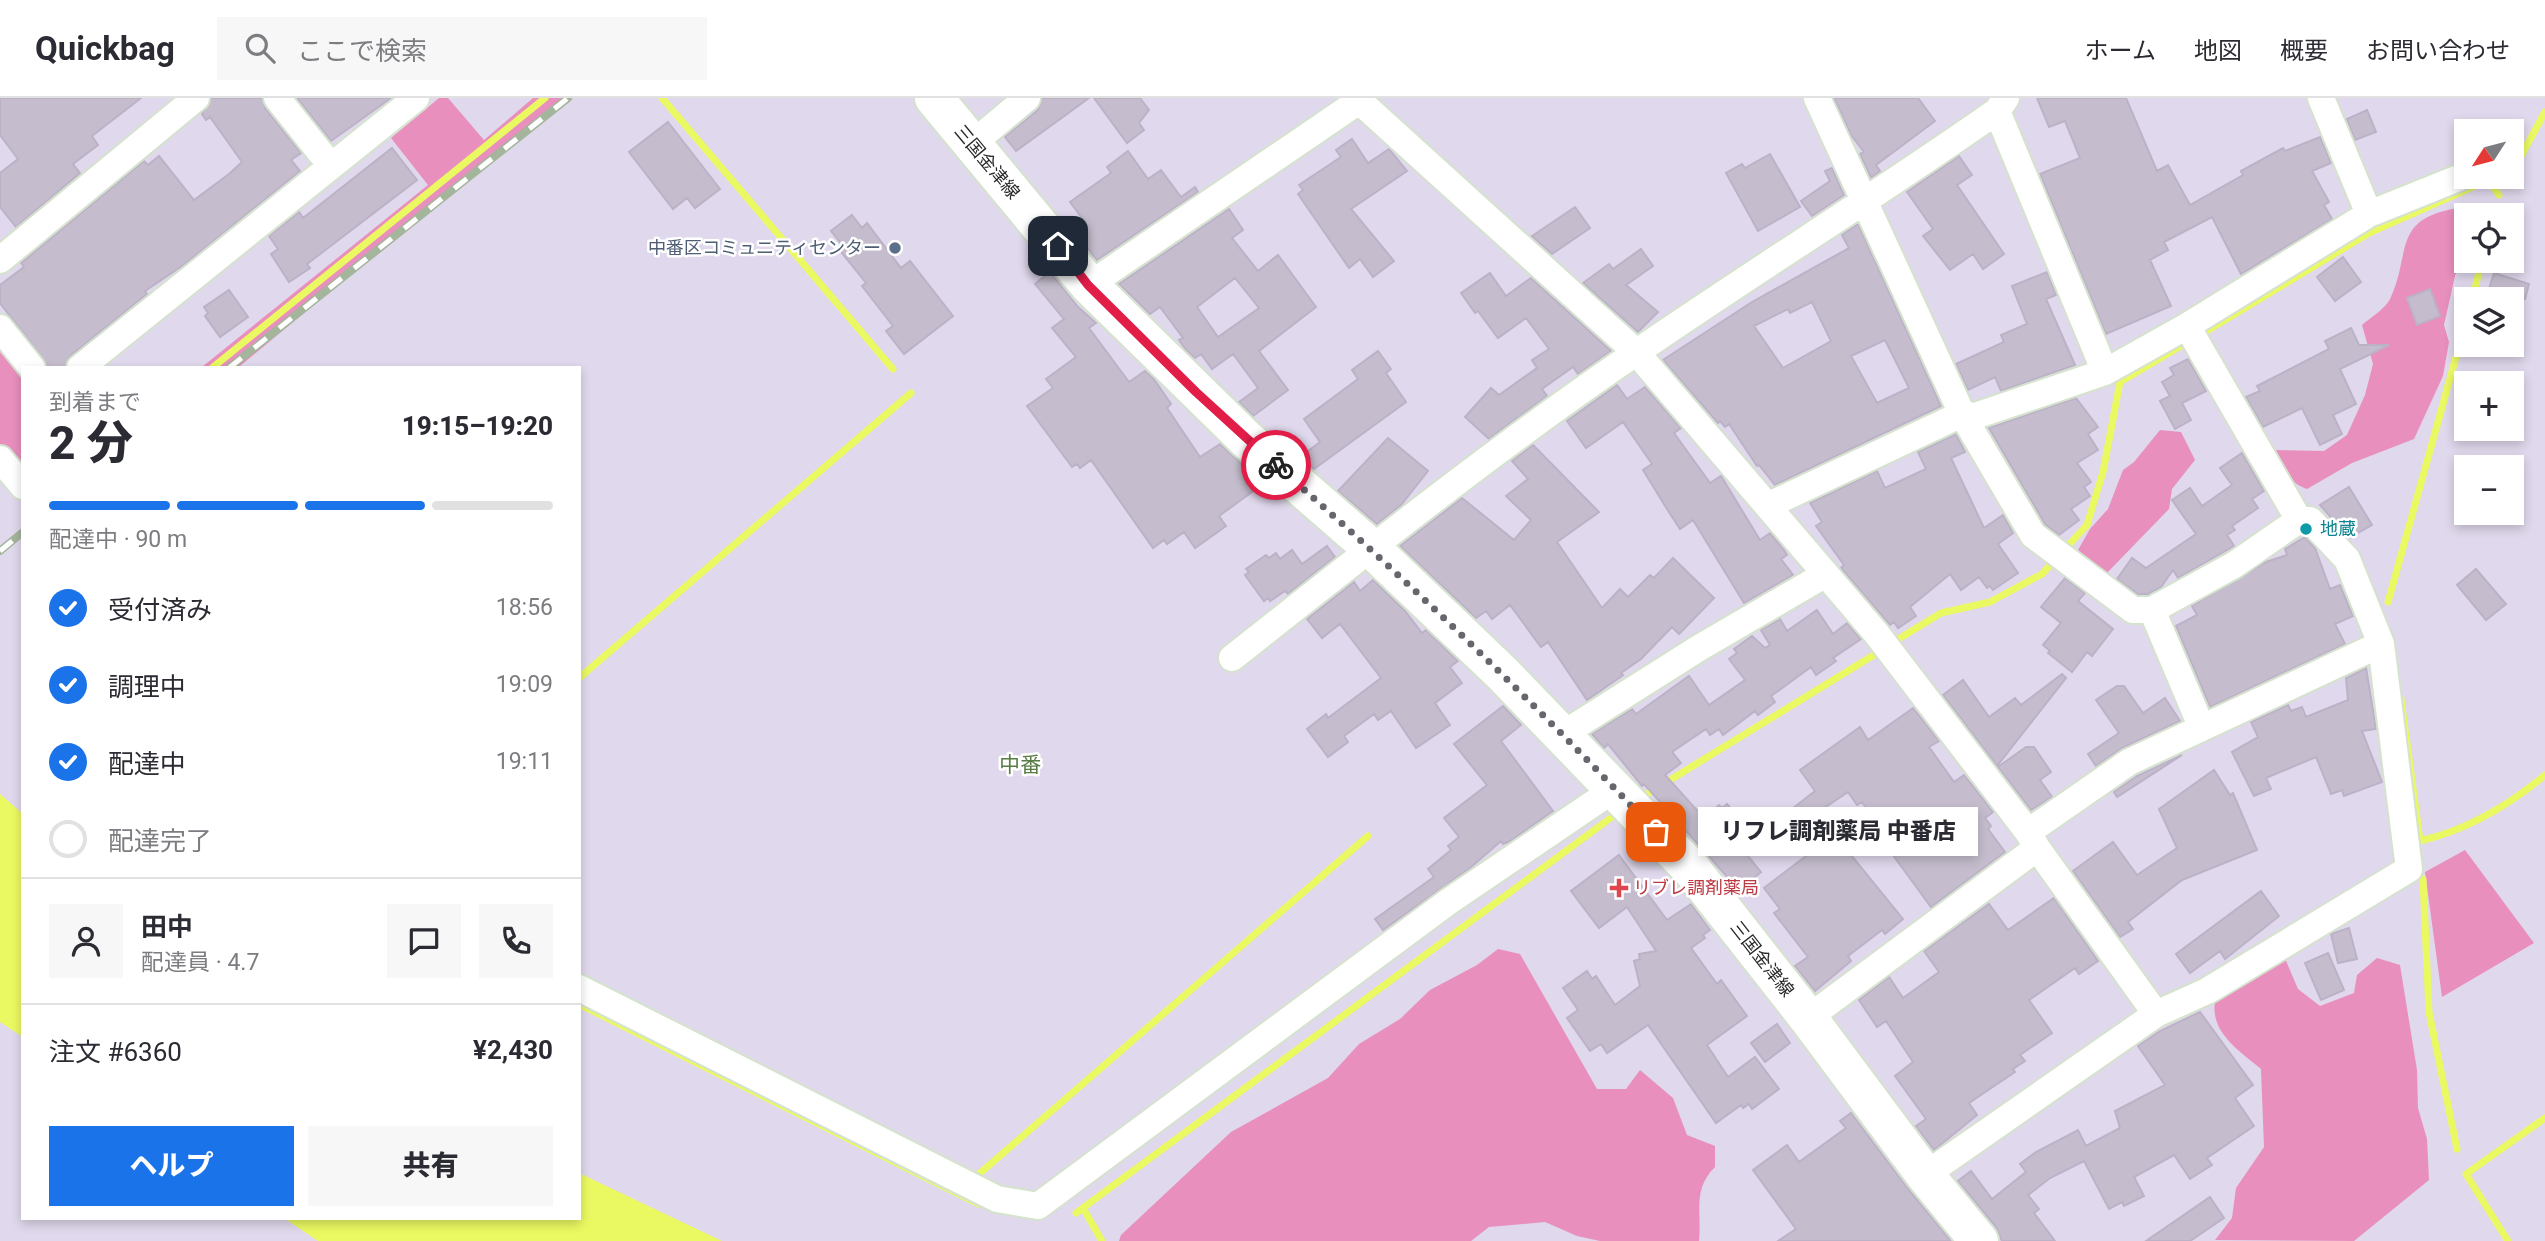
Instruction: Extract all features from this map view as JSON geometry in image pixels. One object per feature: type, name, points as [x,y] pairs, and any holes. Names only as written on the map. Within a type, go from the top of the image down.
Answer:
[{"type":"main road","name":"三国金津線","points":[[934,98],[1088,285],[1236,430],[1371,548],[1563,734],[1692,870],[1808,1018],[1925,1175],[1979,1241]]},
{"type":"street","points":[[0,260],[196,98]]},
{"type":"street","points":[[277,98],[331,166]]},
{"type":"street","points":[[82,366],[416,98]]},
{"type":"street","points":[[972,144],[1027,98]]},
{"type":"street","points":[[1816,98],[1962,414],[2033,535],[2133,610],[2152,610],[2234,565],[2300,520],[2309,520],[2347,559],[2381,644],[2409,869],[2207,991],[2156,1014],[1925,1175]]},
{"type":"street","points":[[2321,98],[2369,214]]},
{"type":"street","points":[[1088,285],[1358,100],[1636,352],[1870,626],[2032,840],[2156,1014]]},
{"type":"street","points":[[1232,657],[1371,548],[1636,352],[1866,202],[2002,105],[2105,372]]},
{"type":"street","points":[[1769,505],[1962,414],[1975,416],[2105,372],[2193,335],[2369,214],[2454,180]]},
{"type":"street","points":[[0,328],[30,366]]},
{"type":"street","points":[[2193,335],[2300,520]]},
{"type":"street","points":[[0,459],[21,484]]},
{"type":"street","points":[[1563,734],[1826,573]]},
{"type":"street","points":[[2152,610],[2202,726]]},
{"type":"street","points":[[1808,1018],[2129,762],[2381,644]]},
{"type":"street","points":[[581,989],[744,1074],[997,1199],[1038,1206],[1448,902],[1626,799]]},
{"type":"shaded area","points":[[439,98],[448,98],[484,140],[533,98],[562,98],[240,366],[203,366],[428,185],[391,138]]},
{"type":"shaded area","points":[[2454,209],[2454,273],[2456,273],[2444,325],[2449,342],[2443,376],[2414,439],[2352,463],[2307,489],[2286,474],[2273,450],[2324,451],[2347,435],[2365,395],[2373,364],[2362,325],[2388,303],[2407,240],[2413,229],[2422,220]]},
{"type":"shaded area","points":[[0,349],[21,375],[21,472],[0,448]]},
{"type":"shaded area","points":[[2160,430],[2181,432],[2195,460],[2172,489],[2169,509],[2105,575],[2078,550],[2090,529],[2108,509],[2123,470],[2134,462]]},
{"type":"shaded area","points":[[0,794],[21,812],[21,1036],[0,1022]]},
{"type":"shaded area","points":[[2465,850],[2534,943],[2442,997],[2425,872]]},
{"type":"shaded area","points":[[1498,949],[1520,954],[1597,1089],[1626,1089],[1640,1070],[1673,1098],[1687,1135],[1715,1146],[1715,1167],[1703,1184],[1701,1193],[1699,1241],[1600,1241],[1577,1236],[1545,1222],[1489,1227],[1471,1241],[1119,1241],[1121,1235],[1231,1132],[1328,1078],[1359,1044],[1400,1019],[1430,990],[1477,965]]},
{"type":"shaded area","points":[[2284,956],[2298,989],[2320,1006],[2354,993],[2357,975],[2377,958],[2400,965],[2417,1070],[2418,1108],[2427,1139],[2429,1180],[2354,1241],[2215,1240],[2232,1218],[2236,1188],[2264,1147],[2261,1069],[2236,1049],[2222,1032],[2217,1023],[2215,1002]]},
{"type":"shaded area","points":[[581,1174],[722,1241],[318,1241],[287,1220],[581,1220]]},
{"type":"building","points":[[0,98],[141,98],[92,136],[98,145],[73,164],[80,173],[16,227],[0,207],[0,173],[18,159],[0,135]]},
{"type":"building","points":[[211,98],[262,98],[265,108],[301,153],[291,160],[300,171],[185,264],[145,291],[147,294],[70,356],[66,366],[48,366],[0,303],[0,285],[24,267],[21,263],[144,161],[148,165],[159,156],[194,200],[229,174],[242,162],[210,117],[206,120],[202,114]]},
{"type":"building","points":[[297,98],[391,98],[331,141]]},
{"type":"building","points":[[1042,98],[1089,98],[1016,151],[1005,137],[1038,110]]},
{"type":"building","points":[[1094,98],[1140,98],[1149,110],[1139,123],[1144,130],[1127,143]]},
{"type":"building","points":[[1834,98],[1918,98],[1935,121],[1876,165],[1880,171],[1871,178],[1860,154],[1864,152],[1851,135]]},
{"type":"building","points":[[2037,98],[2126,98],[2157,171],[2168,165],[2190,205],[2243,175],[2241,171],[2283,148],[2285,151],[2320,137],[2331,163],[2312,171],[2329,202],[2324,205],[2332,219],[2241,274],[2212,217],[2164,242],[2168,250],[2150,260],[2171,306],[2106,334],[2040,174],[2080,158],[2065,121],[2049,127]]},
{"type":"building","points":[[2367,110],[2376,132],[2355,140],[2347,119]]},
{"type":"building","points":[[668,122],[720,189],[695,208],[687,198],[673,209],[629,152]]},
{"type":"building","points":[[1352,139],[1368,163],[1389,149],[1407,171],[1351,209],[1394,261],[1373,277],[1360,259],[1349,268],[1298,194],[1303,190],[1299,185],[1341,157],[1336,150]]},
{"type":"building","points":[[392,148],[417,180],[307,264],[310,268],[289,282],[271,254],[278,249],[269,236],[299,212],[303,218]]},
{"type":"building","points":[[1128,151],[1148,179],[1161,170],[1181,197],[1195,187],[1198,192],[1097,260],[1074,230],[1085,222],[1070,202],[1111,173],[1107,167]]},
{"type":"building","points":[[1770,154],[1800,207],[1758,231],[1726,173],[1742,164],[1745,168]]},
{"type":"building","points":[[1959,156],[1972,175],[1957,185],[2004,254],[1983,269],[1973,254],[1950,270],[1923,236],[1933,229],[1907,192]]},
{"type":"building","points":[[1832,168],[1844,195],[1812,216],[1801,201],[1830,181],[1825,171]]},
{"type":"building","points":[[1575,207],[1590,228],[1552,254],[1532,236]]},
{"type":"building","points":[[1229,209],[1243,230],[1232,238],[1258,271],[1278,255],[1316,307],[1259,351],[1288,390],[1253,416],[1239,402],[1258,388],[1233,354],[1212,369],[1201,354],[1195,358],[1186,350],[1179,340],[1183,338],[1160,307],[1150,314],[1119,284]],"holes":[[[1235,278],[1259,308],[1218,337],[1197,307]]]},
{"type":"building","points":[[852,215],[862,228],[867,223],[901,268],[910,261],[953,316],[904,354],[886,331],[893,326],[862,286],[866,283],[838,248],[842,245],[831,231]]},
{"type":"building","points":[[1858,224],[1941,406],[1775,485],[1759,465],[1757,466],[1729,424],[1725,427],[1720,421],[1718,423],[1663,360],[1752,302],[1849,248],[1842,235]],"holes":[[[1812,302],[1831,341],[1783,368],[1754,326],[1788,309],[1790,313]],[[1885,340],[1909,388],[1877,403],[1851,356]]]},
{"type":"building","points":[[1641,249],[1653,266],[1626,285],[1658,312],[1638,332],[1583,283],[1609,264],[1613,269]]},
{"type":"building","points":[[2343,257],[2361,282],[2335,301],[2317,277]]},
{"type":"building","points":[[1050,272],[1078,307],[1096,323],[1089,328],[1129,382],[1145,371],[1153,378],[1171,404],[1167,408],[1200,457],[1220,444],[1263,484],[1219,516],[1226,526],[1195,548],[1184,532],[1167,544],[1164,540],[1153,548],[1091,460],[1080,468],[1077,464],[1072,467],[1027,406],[1053,388],[1046,379],[1076,357],[1052,328],[1064,319],[1035,284]]},
{"type":"building","points":[[2047,272],[2056,295],[2046,299],[2075,365],[2001,391],[1995,377],[1968,390],[1956,364],[2004,342],[2001,335],[2027,324],[2012,286]]},
{"type":"building","points":[[1490,273],[1506,296],[1531,278],[1611,351],[1578,374],[1573,367],[1542,389],[1547,396],[1489,439],[1465,417],[1491,388],[1499,395],[1537,368],[1532,360],[1549,349],[1526,318],[1498,338],[1478,311],[1475,313],[1461,293]]},
{"type":"building","points":[[2494,273],[2529,284],[2525,299],[2524,287],[2490,287]]},
{"type":"building","points":[[2430,289],[2440,316],[2417,325],[2407,298]]},
{"type":"building","points":[[229,290],[248,317],[220,337],[205,316],[208,313],[204,307]]},
{"type":"building","points":[[2351,328],[2359,345],[2389,345],[2340,369],[2356,404],[2333,415],[2342,434],[2320,445],[2302,408],[2263,427],[2246,397],[2260,391],[2257,386],[2329,349],[2325,341]]},
{"type":"building","points":[[1378,351],[1391,369],[1386,373],[1406,402],[1314,469],[1300,457],[1320,442],[1304,419],[1358,379],[1352,370]]},
{"type":"building","points":[[2188,359],[2206,391],[2182,403],[2191,420],[2175,429],[2160,401],[2170,396],[2162,382],[2174,375],[2170,368]]},
{"type":"building","points":[[1617,385],[1627,399],[1645,387],[1681,428],[1674,433],[1710,483],[1721,476],[1760,540],[1770,533],[1784,550],[1787,555],[1781,559],[1793,575],[1744,603],[1693,520],[1680,529],[1643,470],[1652,464],[1623,422],[1586,448],[1567,421]]},
{"type":"building","points":[[2076,398],[2098,427],[2088,434],[2098,450],[2077,463],[2091,482],[2084,487],[2090,496],[2071,509],[2079,520],[2059,535],[2045,524],[1989,428]]},
{"type":"building","points":[[1956,434],[1965,452],[1951,458],[1984,528],[2003,515],[2013,533],[1998,544],[2018,573],[1993,590],[1990,586],[1987,588],[1979,577],[1961,590],[1950,574],[1910,607],[1916,616],[1898,628],[1894,622],[1890,625],[1841,568],[1844,565],[1816,526],[1822,522],[1810,503],[1877,471],[1885,488],[1926,469],[1918,452]]},
{"type":"building","points":[[1388,438],[1428,471],[1401,505],[1377,524],[1338,491]]},
{"type":"building","points":[[1533,445],[1599,512],[1557,542],[1602,608],[1620,589],[1628,597],[1650,575],[1654,578],[1673,558],[1714,598],[1679,634],[1672,627],[1641,659],[1621,673],[1623,675],[1587,700],[1548,642],[1541,647],[1510,605],[1492,619],[1486,611],[1476,618],[1400,546],[1462,498],[1514,540],[1531,520],[1506,496],[1528,479],[1512,461]]},
{"type":"building","points":[[2242,453],[2264,491],[2252,499],[2258,508],[2232,526],[2235,530],[2227,535],[2234,546],[2178,578],[2173,570],[2161,587],[2148,594],[2138,594],[2117,579],[2132,558],[2146,568],[2196,534],[2172,500],[2190,488],[2202,506],[2232,485],[2220,468]]},
{"type":"building","points":[[2349,487],[2372,525],[2349,538],[2320,505]]},
{"type":"building","points":[[2305,537],[2315,548],[2330,589],[2340,585],[2353,616],[2335,624],[2345,644],[2210,707],[2176,626],[2197,615],[2192,606],[2266,562],[2287,555],[2285,549]]},
{"type":"building","points":[[1327,546],[1335,557],[1288,594],[1285,591],[1270,601],[1268,598],[1264,601],[1245,575],[1249,572],[1246,569],[1266,555],[1269,558],[1276,553],[1280,559],[1292,550],[1302,564]]},
{"type":"building","points":[[2476,569],[2506,604],[2486,620],[2457,585]]},
{"type":"building","points":[[2065,578],[2085,593],[2078,601],[2113,629],[2092,656],[2087,652],[2072,672],[2048,653],[2050,651],[2043,645],[2061,623],[2041,607]]},
{"type":"building","points":[[1373,580],[1405,611],[1422,633],[1426,630],[1458,661],[1450,667],[1462,683],[1435,703],[1450,725],[1416,748],[1391,711],[1378,720],[1374,714],[1344,736],[1348,742],[1328,757],[1307,729],[1326,714],[1328,718],[1381,678],[1340,624],[1322,638],[1307,619],[1354,582],[1360,591]]},
{"type":"building","points":[[1817,610],[1833,634],[1847,623],[1861,639],[1833,658],[1836,661],[1816,675],[1811,667],[1771,696],[1775,702],[1758,715],[1755,711],[1723,735],[1719,729],[1710,735],[1706,729],[1672,752],[1681,763],[1665,775],[1704,818],[1719,805],[1722,808],[1727,804],[1757,839],[1743,850],[1761,872],[1739,890],[1644,784],[1642,786],[1608,744],[1604,748],[1592,734],[1632,709],[1636,714],[1689,676],[1709,705],[1745,680],[1729,659],[1737,653],[1734,649],[1752,636],[1765,648],[1770,645],[1761,630],[1780,619],[1787,631]]},
{"type":"building","points":[[2366,668],[2376,729],[2362,731],[2382,782],[2344,796],[2342,790],[2331,794],[2316,757],[2266,778],[2271,789],[2254,796],[2232,752],[2258,737],[2251,722],[2288,705],[2291,711],[2302,707],[2306,717],[2348,700],[2346,678]]},
{"type":"building","points":[[2062,674],[2066,678],[1997,766],[1943,695],[1963,680],[1989,717],[2015,698],[2021,705]]},
{"type":"building","points":[[2117,686],[2124,686],[2143,713],[2165,698],[2180,721],[2122,748],[2096,766],[2088,754],[2119,733],[2096,700]]},
{"type":"building","points":[[1503,706],[1521,725],[1501,741],[1553,811],[1510,841],[1503,844],[1501,841],[1470,868],[1383,930],[1375,919],[1434,877],[1428,869],[1451,850],[1448,846],[1459,837],[1444,818],[1487,785],[1454,744]]},
{"type":"building","points":[[1913,708],[1939,741],[1929,747],[1954,782],[1964,775],[1993,812],[1985,818],[1991,826],[1988,829],[2005,852],[1931,907],[1890,851],[1894,848],[1862,802],[1857,805],[1848,792],[1817,813],[1903,919],[1885,934],[1882,930],[1848,956],[1851,961],[1815,991],[1795,966],[1808,957],[1774,913],[1780,909],[1764,888],[1806,856],[1779,819],[1815,791],[1800,770],[1860,727],[1868,740]]},
{"type":"building","points":[[2026,747],[2034,747],[2051,772],[2040,780],[2052,797],[2031,810],[1998,767]]},
{"type":"building","points":[[2182,755],[2117,797],[2114,792],[2137,776]]},
{"type":"building","points":[[2214,770],[2230,795],[2233,793],[2257,850],[2182,880],[2128,922],[2133,929],[2120,937],[2073,871],[2113,842],[2137,875],[2177,848],[2159,809]]},
{"type":"building","points":[[1619,855],[1667,920],[1691,904],[1710,930],[1703,935],[1705,938],[1691,948],[1717,984],[1721,980],[1747,1016],[1707,1045],[1728,1077],[1755,1057],[1779,1089],[1752,1109],[1749,1104],[1743,1108],[1741,1105],[1716,1123],[1648,1025],[1607,1053],[1601,1044],[1590,1051],[1567,1018],[1578,1010],[1563,988],[1587,971],[1592,979],[1596,976],[1615,1005],[1640,986],[1634,961],[1640,959],[1639,954],[1656,951],[1627,907],[1599,928],[1571,891]]},
{"type":"building","points":[[2261,891],[2279,916],[2225,959],[2220,951],[2190,973],[2176,954]]},
{"type":"building","points":[[2054,898],[2098,961],[2079,974],[2075,968],[2029,1000],[2052,1033],[2020,1055],[2025,1061],[2013,1069],[2015,1072],[1969,1103],[1977,1115],[1934,1150],[1916,1126],[1926,1119],[1895,1076],[1913,1062],[1886,1021],[1877,1027],[1859,1000],[1889,977],[1903,998],[1939,972],[1924,951],[1989,904],[2008,930]]},
{"type":"building","points":[[2349,928],[2357,959],[2338,963],[2331,934]]},
{"type":"building","points":[[2328,953],[2344,990],[2321,1000],[2305,963]]},
{"type":"building","points":[[2200,1012],[2253,1085],[2235,1098],[2254,1126],[2207,1158],[2212,1165],[2190,1179],[2174,1155],[2134,1177],[2144,1196],[2124,1206],[2122,1202],[2109,1209],[2084,1161],[2050,1178],[2028,1195],[2039,1209],[2034,1213],[2055,1241],[2002,1241],[1996,1227],[1958,1181],[1971,1171],[1992,1199],[2026,1172],[2020,1164],[2036,1152],[2078,1130],[2086,1146],[2120,1128],[2115,1111],[2165,1085],[2138,1046],[2160,1031]]},
{"type":"building","points":[[1777,1024],[1790,1043],[1765,1062],[1751,1043]]},
{"type":"building","points":[[1851,1113],[1951,1241],[1778,1241],[1796,1229],[1753,1170],[1787,1145],[1799,1162],[1846,1128],[1840,1121]]},
{"type":"building","points":[[2210,1197],[2224,1218],[2190,1241],[2146,1241]]},
{"type":"waterway","points":[[214,366],[545,98]]},
{"type":"waterway","points":[[662,98],[893,369]]},
{"type":"waterway","points":[[2524,150],[2545,112]]},
{"type":"waterway","points":[[2200,335],[2369,233],[2468,189]]},
{"type":"waterway","points":[[2495,189],[2499,195]]},
{"type":"waterway","points":[[2475,287],[2479,273]]},
{"type":"waterway","points":[[2064,550],[2087,525],[2103,472],[2120,382],[2189,341]]},
{"type":"waterway","points":[[2388,602],[2456,357]]},
{"type":"waterway","points":[[581,676],[911,393]]},
{"type":"waterway","points":[[1892,643],[1941,613],[1990,602],[2042,574],[2056,559]]},
{"type":"waterway","points":[[1639,799],[1882,650]]},
{"type":"waterway","points":[[2401,699],[2420,841],[2486,816],[2545,775]]},
{"type":"waterway","points":[[1076,1213],[1620,811]]},
{"type":"waterway","points":[[979,1174],[1368,836]]},
{"type":"waterway","points":[[2423,879],[2429,1012],[2457,1149]]},
{"type":"waterway","points":[[581,1005],[979,1204]]},
{"type":"waterway","points":[[2508,1241],[2466,1174],[2545,1118]]},
{"type":"waterway","points":[[1083,1208],[1102,1241]]},
{"type":"railway","points":[[232,366],[568,98]]},
{"type":"railway","points":[[0,551],[21,534]]},
{"type":"way so far","points":[[1276,465],[1371,548],[1503,674],[1656,832]]},
{"type":"place","name":"中番区コミュニティセンター","points":[[895,248]]},
{"type":"place","name":"地蔵","points":[[2306,529]]},
{"type":"place","name":"リフレ調剤薬局 中番店","points":[[1656,832]]},
{"type":"place","name":"リブレ調剤薬局","points":[[1619,888]]},
{"type":"district","name":"中番","points":[[1020,765]]},
{"type":"route","points":[[1058,246],[1088,285],[1196,392],[1276,465]]}]
